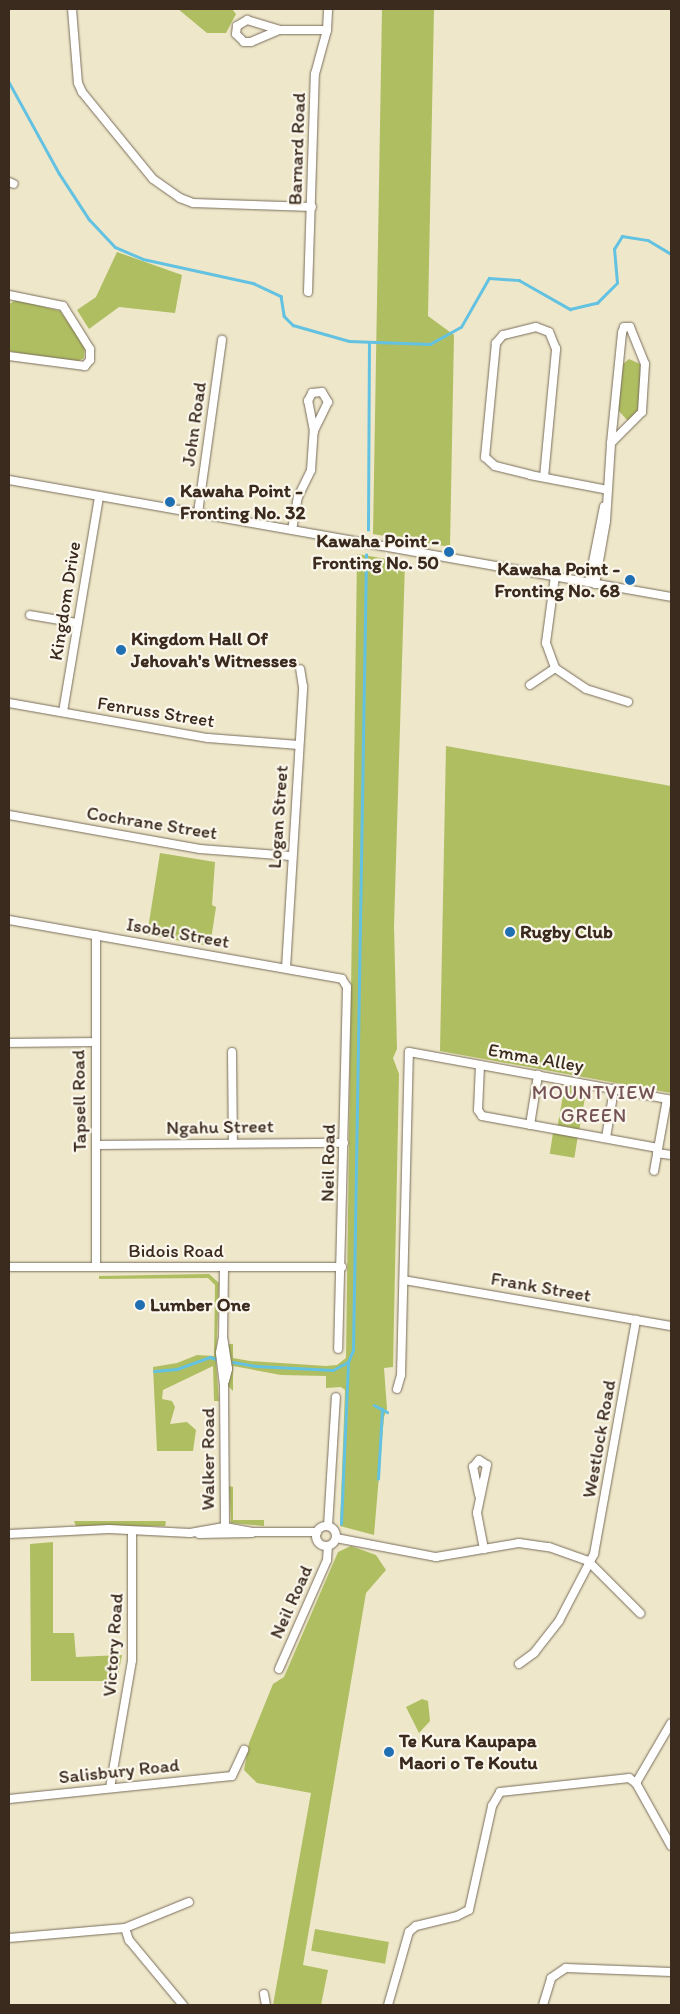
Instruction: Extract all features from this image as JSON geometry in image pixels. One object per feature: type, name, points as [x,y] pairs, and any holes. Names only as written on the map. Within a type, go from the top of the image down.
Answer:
[{"type":"street","points":[[72,9],[78,83],[82,92],[153,179],[180,198],[193,203],[312,207]]},
{"type":"street","name":"Barnard Road","points":[[308,292],[316,74],[327,30],[328,9]]},
{"type":"street","points":[[279,30],[251,42],[244,42],[236,34],[237,26],[247,20],[279,30],[327,30]]},
{"type":"street","points":[[9,295],[64,306],[90,349],[90,360],[85,366],[9,356]]},
{"type":"street","points":[[544,477],[556,349],[549,332],[536,327],[504,335],[496,343],[484,450],[488,463],[544,477],[608,490]]},
{"type":"street","points":[[592,583],[608,490],[611,443],[622,333],[624,327],[630,327],[645,364],[644,403],[639,418],[611,443]]},
{"type":"street","name":"John Road","points":[[198,513],[222,340]]},
{"type":"street","points":[[292,530],[298,497],[311,470],[314,431],[308,401],[309,395],[317,391],[324,393],[328,402],[314,431]]},
{"type":"street","points":[[9,480],[671,597]]},
{"type":"street","name":"Kingdom Drive","points":[[63,712],[99,496]]},
{"type":"street","points":[[555,576],[546,643],[555,668],[586,689],[628,702]]},
{"type":"street","points":[[30,615],[77,623]]},
{"type":"street","points":[[530,685],[555,668]]},
{"type":"street","name":"Logan Street","points":[[286,968],[291,856],[303,687],[300,669]]},
{"type":"street","name":"Fenruss Street","points":[[9,703],[208,738],[300,744]]},
{"type":"street","name":"Cochrane Street","points":[[9,815],[200,849],[291,856]]},
{"type":"street","name":"Isobel Street","points":[[9,920],[342,978]]},
{"type":"street","name":"Tapsell Road","points":[[96,935],[94,1042],[96,1267]]},
{"type":"street","name":"Neil Road","points":[[338,1349],[342,1267],[347,987],[342,978]]},
{"type":"street","points":[[9,1043],[94,1042]]},
{"type":"street","points":[[232,1052],[233,1142]]},
{"type":"street","name":"Emma Alley","points":[[404,1280],[409,1052],[667,1099],[658,1150]]},
{"type":"street","points":[[480,1065],[479,1114],[606,1138],[658,1150],[671,1155]]},
{"type":"street","points":[[530,1125],[538,1075]]},
{"type":"street","points":[[606,1138],[614,1089]]},
{"type":"street","name":"Ngahu Street","points":[[96,1145],[233,1142],[344,1143]]},
{"type":"street","points":[[654,1171],[658,1150]]},
{"type":"street","name":"Bidois Road","points":[[9,1267],[342,1267]]},
{"type":"street","name":"Walker Road","points":[[224,1268],[224,1337],[220,1353],[224,1384],[225,1530]]},
{"type":"street","points":[[397,1389],[401,1375],[404,1280]]},
{"type":"street","name":"Frank Street","points":[[404,1280],[671,1326]]},
{"type":"street","name":"Westlock Road","points":[[519,1664],[534,1653],[559,1621],[588,1561],[594,1554],[636,1320]]},
{"type":"street","points":[[328,1526],[336,1397]]},
{"type":"street","points":[[479,1495],[477,1520],[484,1549]]},
{"type":"street","points":[[9,1534],[77,1533],[98,1536],[132,1532],[225,1530],[317,1532],[328,1526]]},
{"type":"street","points":[[328,1526],[335,1531],[336,1538]]},
{"type":"street","name":"Victory Road","points":[[110,1788],[132,1660],[132,1532]]},
{"type":"street","points":[[317,1532],[318,1543],[328,1546],[336,1538]]},
{"type":"street","points":[[336,1538],[422,1556],[454,1555],[527,1542],[580,1555],[640,1613]]},
{"type":"street","name":"Neil Road","points":[[279,1669],[327,1560],[328,1546]]},
{"type":"street","points":[[636,1783],[671,1723]]},
{"type":"street","name":"Salisbury Road","points":[[9,1799],[232,1776],[244,1750]]},
{"type":"street","points":[[388,2005],[404,1942],[412,1928],[469,1910],[492,1806],[500,1792],[629,1778],[636,1783],[671,1846]]},
{"type":"street","points":[[9,1938],[125,1928],[189,1902]]},
{"type":"street","points":[[125,1928],[129,1940],[183,2005]]},
{"type":"street","points":[[543,2005],[551,1978],[566,1968],[671,1972]]},
{"type":"street","points":[[264,1994],[266,2005]]},
{"type":"green space","points":[[178,9],[232,9],[236,14],[226,33],[207,33]]},
{"type":"green space","points":[[382,9],[434,9],[428,316],[454,335],[450,547],[373,534]]},
{"type":"green space","points":[[117,252],[182,275],[175,313],[119,307],[89,329],[77,310],[96,297]]},
{"type":"green space","points":[[16,300],[60,311],[85,346],[84,358],[75,363],[9,351],[9,304]]},
{"type":"green space","points":[[629,359],[640,364],[642,388],[638,411],[628,421],[618,410],[623,364]]},
{"type":"green space","points":[[357,554],[405,562],[394,926],[397,1049],[393,1058],[399,1074],[393,1367],[384,1368],[387,1409],[384,1417],[374,1535],[340,1526],[345,1390],[341,1387],[326,1388],[326,1376],[281,1375],[233,1366],[233,1391],[228,1386],[228,1344],[233,1344],[233,1358],[250,1361],[326,1366],[337,1365],[346,1358]]},
{"type":"green space","points":[[446,746],[671,786],[671,1093],[440,1051]]},
{"type":"green space","points":[[160,853],[215,862],[212,905],[216,907],[210,946],[147,935]]},
{"type":"green space","points":[[565,1084],[587,1088],[579,1129],[558,1125]]},
{"type":"green space","points":[[553,1133],[578,1137],[574,1158],[550,1154]]},
{"type":"green space","points":[[209,1274],[219,1283],[216,1361],[219,1401],[214,1401],[213,1366],[163,1390],[162,1399],[172,1401],[175,1407],[170,1424],[187,1422],[196,1430],[193,1451],[157,1451],[153,1367],[177,1363],[197,1355],[214,1356],[215,1285],[208,1278],[99,1279],[99,1276]]},
{"type":"green space","points":[[229,1486],[233,1487],[233,1520],[264,1520],[264,1526],[231,1523]]},
{"type":"green space","points":[[74,1521],[166,1522],[165,1526],[76,1526]]},
{"type":"green space","points":[[53,1542],[53,1633],[74,1633],[76,1657],[122,1655],[117,1681],[31,1681],[30,1544]]},
{"type":"green space","points":[[351,1546],[376,1555],[386,1570],[366,1593],[303,1965],[328,1970],[321,2005],[273,2005],[311,1793],[257,1783],[244,1770],[249,1743],[273,1684],[284,1677],[338,1552]]},
{"type":"green space","points":[[422,1699],[428,1701],[430,1721],[419,1733],[406,1707]]},
{"type":"green space","points":[[315,1929],[389,1942],[385,1964],[311,1951]]},
{"type":"waterway","points":[[9,82],[59,173],[89,219],[115,247],[143,259],[253,283],[281,296],[284,316],[293,325],[349,341],[430,344],[461,327],[489,278],[519,280],[570,309],[597,303],[617,283],[614,249],[622,236],[648,240],[671,254]]},
{"type":"waterway","points":[[368,530],[369,344]]},
{"type":"waterway","points":[[233,1362],[256,1366],[333,1370],[348,1362],[353,1350],[366,555]]},
{"type":"waterway","points":[[154,1371],[177,1369],[210,1357],[216,1359]]},
{"type":"waterway","points":[[341,1524],[348,1362]]},
{"type":"waterway","points":[[374,1405],[387,1412]]},
{"type":"waterway","points":[[378,1479],[382,1409]]},
{"type":"place","name":"Kawaha Point - Fronting No. 32","points":[[170,502]]},
{"type":"place","name":"Kawaha Point - Fronting No. 50","points":[[449,552]]},
{"type":"place","name":"Kawaha Point - Fronting No. 68","points":[[630,580]]},
{"type":"place","name":"Kingdom Hall Of Jehovah's Witnesses","points":[[121,650]]},
{"type":"place","name":"Rugby Club","points":[[510,932]]},
{"type":"place","name":"Lumber One","points":[[140,1305]]},
{"type":"place","name":"Te Kura Kaupapa Maori o Te Koutu","points":[[389,1752]]},
{"type":"district","name":"MOUNTVIEW GREEN","points":[[594,1104]]}]
